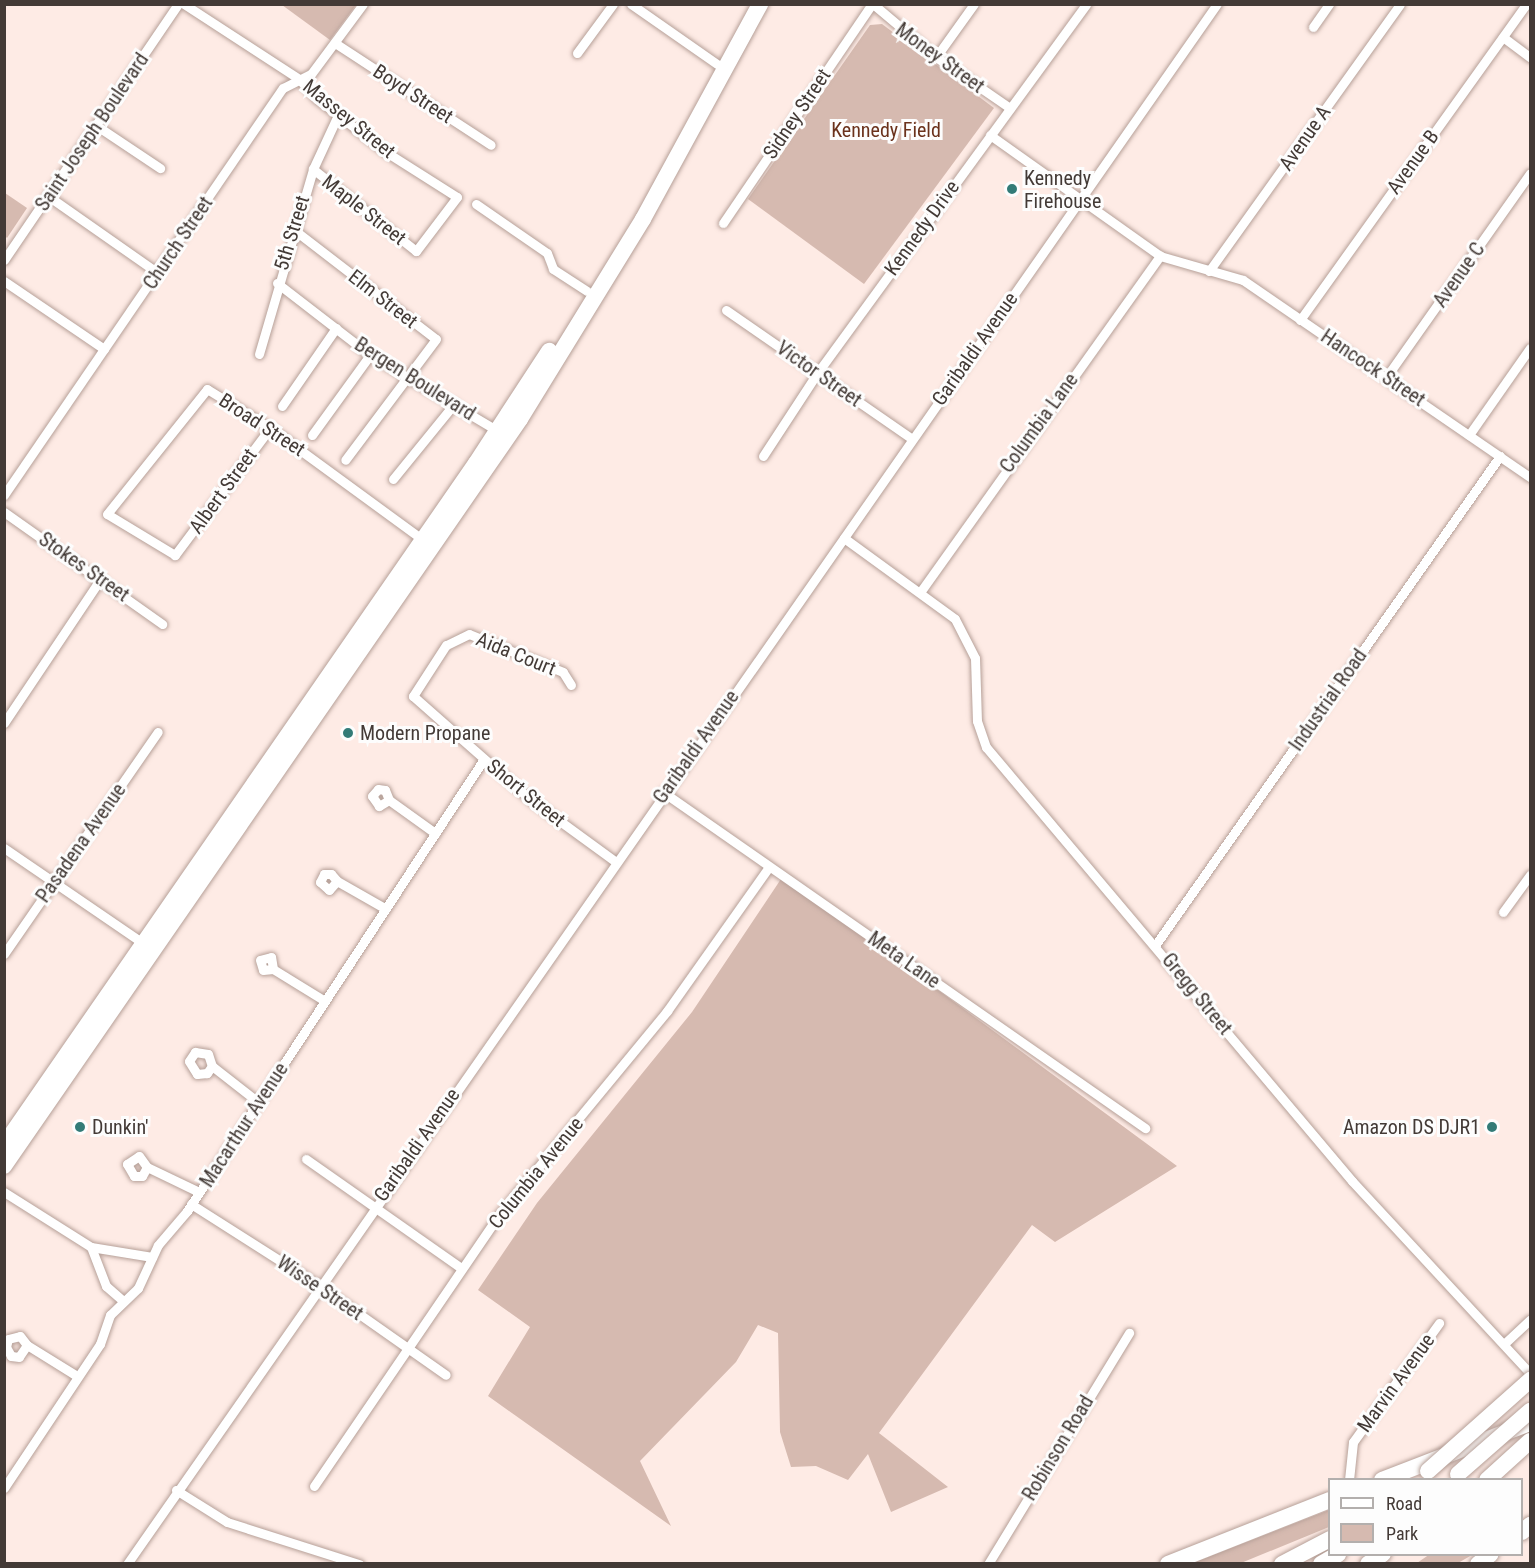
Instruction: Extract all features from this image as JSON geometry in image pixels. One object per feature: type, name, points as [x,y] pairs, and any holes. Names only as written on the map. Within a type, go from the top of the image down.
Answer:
[{"type":"highway","points":[[4,1145],[498,431],[587,291],[717,64],[748,4]]},
{"type":"highway","points":[[4,1166],[514,428],[643,219],[760,4]]},
{"type":"highway","points":[[1423,1475],[1530,1375]]},
{"type":"highway","points":[[1493,1474],[1530,1424]]},
{"type":"highway","points":[[1454,1477],[1530,1424]]},
{"type":"highway","points":[[1385,1478],[1530,1424]]},
{"type":"highway","points":[[1168,1563],[1328,1500]]},
{"type":"highway","points":[[1282,1563],[1328,1540]]},
{"type":"street","name":"Saint Joseph Boulevard","points":[[4,260],[178,4]]},
{"type":"street","name":"Massey Street","points":[[184,4],[300,79],[338,115],[457,197],[416,250]]},
{"type":"street","name":"Church Street","points":[[4,495],[283,88],[311,74],[363,4]]},
{"type":"street","points":[[577,53],[613,4]]},
{"type":"street","points":[[631,4],[717,64]]},
{"type":"street","name":"Money Street","points":[[872,4],[936,57],[1010,108]]},
{"type":"street","name":"Sidney Street","points":[[723,223],[872,4]]},
{"type":"street","points":[[936,57],[974,4]]},
{"type":"street","name":"Kennedy Drive","points":[[763,456],[818,372],[1086,4]]},
{"type":"street","name":"Garibaldi Avenue","points":[[127,1563],[318,1285],[1217,4]]},
{"type":"street","points":[[1313,27],[1329,4]]},
{"type":"street","name":"Avenue A","points":[[1209,271],[1400,4]]},
{"type":"street","name":"Avenue B","points":[[1300,320],[1526,4]]},
{"type":"street","points":[[1503,37],[1530,57]]},
{"type":"street","name":"Boyd Street","points":[[335,43],[491,145]]},
{"type":"street","name":"5th Street","points":[[259,354],[293,229],[313,169],[338,115]]},
{"type":"street","points":[[97,126],[160,168]]},
{"type":"street","name":"Hancock Street","points":[[990,135],[1160,256],[1243,280],[1387,376],[1530,477]]},
{"type":"street","name":"Maple Street","points":[[313,169],[416,250]]},
{"type":"street","name":"Avenue C","points":[[1387,376],[1530,173]]},
{"type":"street","points":[[48,196],[158,273]]},
{"type":"street","points":[[476,204],[547,253],[553,268],[587,291]]},
{"type":"street","name":"Elm Street","points":[[293,229],[436,339],[408,377]]},
{"type":"street","name":"Columbia Lane","points":[[921,591],[1160,256]]},
{"type":"street","points":[[4,281],[104,349]]},
{"type":"street","name":"Bergen Boulevard","points":[[277,283],[370,355],[498,431]]},
{"type":"street","name":"Victor Street","points":[[726,310],[911,438]]},
{"type":"street","points":[[282,406],[336,328]]},
{"type":"street","points":[[1469,435],[1530,348]]},
{"type":"street","points":[[312,435],[370,355]]},
{"type":"street","points":[[345,460],[408,377]]},
{"type":"street","name":"Broad Street","points":[[175,555],[107,514],[207,389],[270,428],[423,540]]},
{"type":"street","points":[[393,479],[454,404]]},
{"type":"street","name":"Albert Street","points":[[175,555],[270,428]]},
{"type":"street","name":"Industrial Road","points":[[1156,944],[1500,456]]},
{"type":"street","name":"Stokes Street","points":[[4,512],[101,578],[162,624]]},
{"type":"street","name":"Gregg Street","points":[[844,538],[921,591],[955,619],[970,643],[978,676],[978,722],[986,747],[1156,944],[1352,1181],[1505,1343],[1530,1375]]},
{"type":"street","points":[[4,723],[101,578]]},
{"type":"street","name":"Aida Court","points":[[413,696],[446,645],[469,634],[563,672],[571,685]]},
{"type":"street","name":"Short Street","points":[[413,696],[531,800],[616,862]]},
{"type":"street","name":"Pasadena Avenue","points":[[4,954],[158,732]]},
{"type":"street","name":"Macarthur Avenue","points":[[4,1488],[8,1473],[100,1344],[110,1315],[138,1288],[152,1257],[199,1192],[484,759]]},
{"type":"street","name":"Meta Lane","points":[[663,792],[1145,1128]]},
{"type":"street","points":[[389,800],[435,833]]},
{"type":"street","points":[[4,848],[144,944]]},
{"type":"street","name":"Columbia Avenue","points":[[314,1486],[461,1268],[516,1192],[667,1011],[769,867]]},
{"type":"street","points":[[1503,912],[1530,875]]},
{"type":"street","points":[[337,882],[386,909]]},
{"type":"street","points":[[273,969],[325,1001]]},
{"type":"street","points":[[212,1066],[258,1102]]},
{"type":"street","points":[[306,1159],[461,1268]]},
{"type":"street","points":[[147,1167],[199,1192]]},
{"type":"street","points":[[4,1192],[91,1247],[152,1257]]},
{"type":"street","name":"Wisse Street","points":[[191,1204],[318,1285],[446,1375]]},
{"type":"street","points":[[91,1247],[106,1286],[123,1301]]},
{"type":"street","points":[[1505,1343],[1530,1320]]},
{"type":"street","name":"Marvin Avenue","points":[[1349,1478],[1353,1442],[1439,1323]]},
{"type":"street","name":"Robinson Road","points":[[988,1563],[1129,1333]]},
{"type":"street","points":[[27,1346],[77,1376]]},
{"type":"street","points":[[176,1490],[227,1522],[359,1563]]},
{"type":"green space","points":[[282,5],[356,5],[330,40]]},
{"type":"green space","name":"Kennedy Field","points":[[882,24],[994,108],[864,284],[748,199],[870,25]]},
{"type":"green space","points":[[5,193],[27,208],[7,238],[5,236]]},
{"type":"green space","points":[[783,876],[1177,1166],[1055,1242],[1032,1225],[879,1433],[948,1487],[891,1512],[868,1454],[848,1480],[816,1466],[791,1467],[780,1432],[778,1333],[758,1325],[736,1362],[640,1461],[671,1526],[488,1396],[530,1327],[478,1290],[537,1203],[692,1012]]},
{"type":"green space","points":[[1328,1510],[1328,1527],[1241,1563],[1193,1563]]},
{"type":"green space","points":[[1427,1556],[1470,1556],[1458,1563],[1417,1563]]},
{"type":"place","name":"Kennedy Firehouse","points":[[1012,189]]},
{"type":"place","name":"Modern Propane","points":[[348,733]]},
{"type":"place","name":"Dunkin'","points":[[80,1127]]},
{"type":"place","name":"Amazon DS DJR1","points":[[1492,1127]]}]
